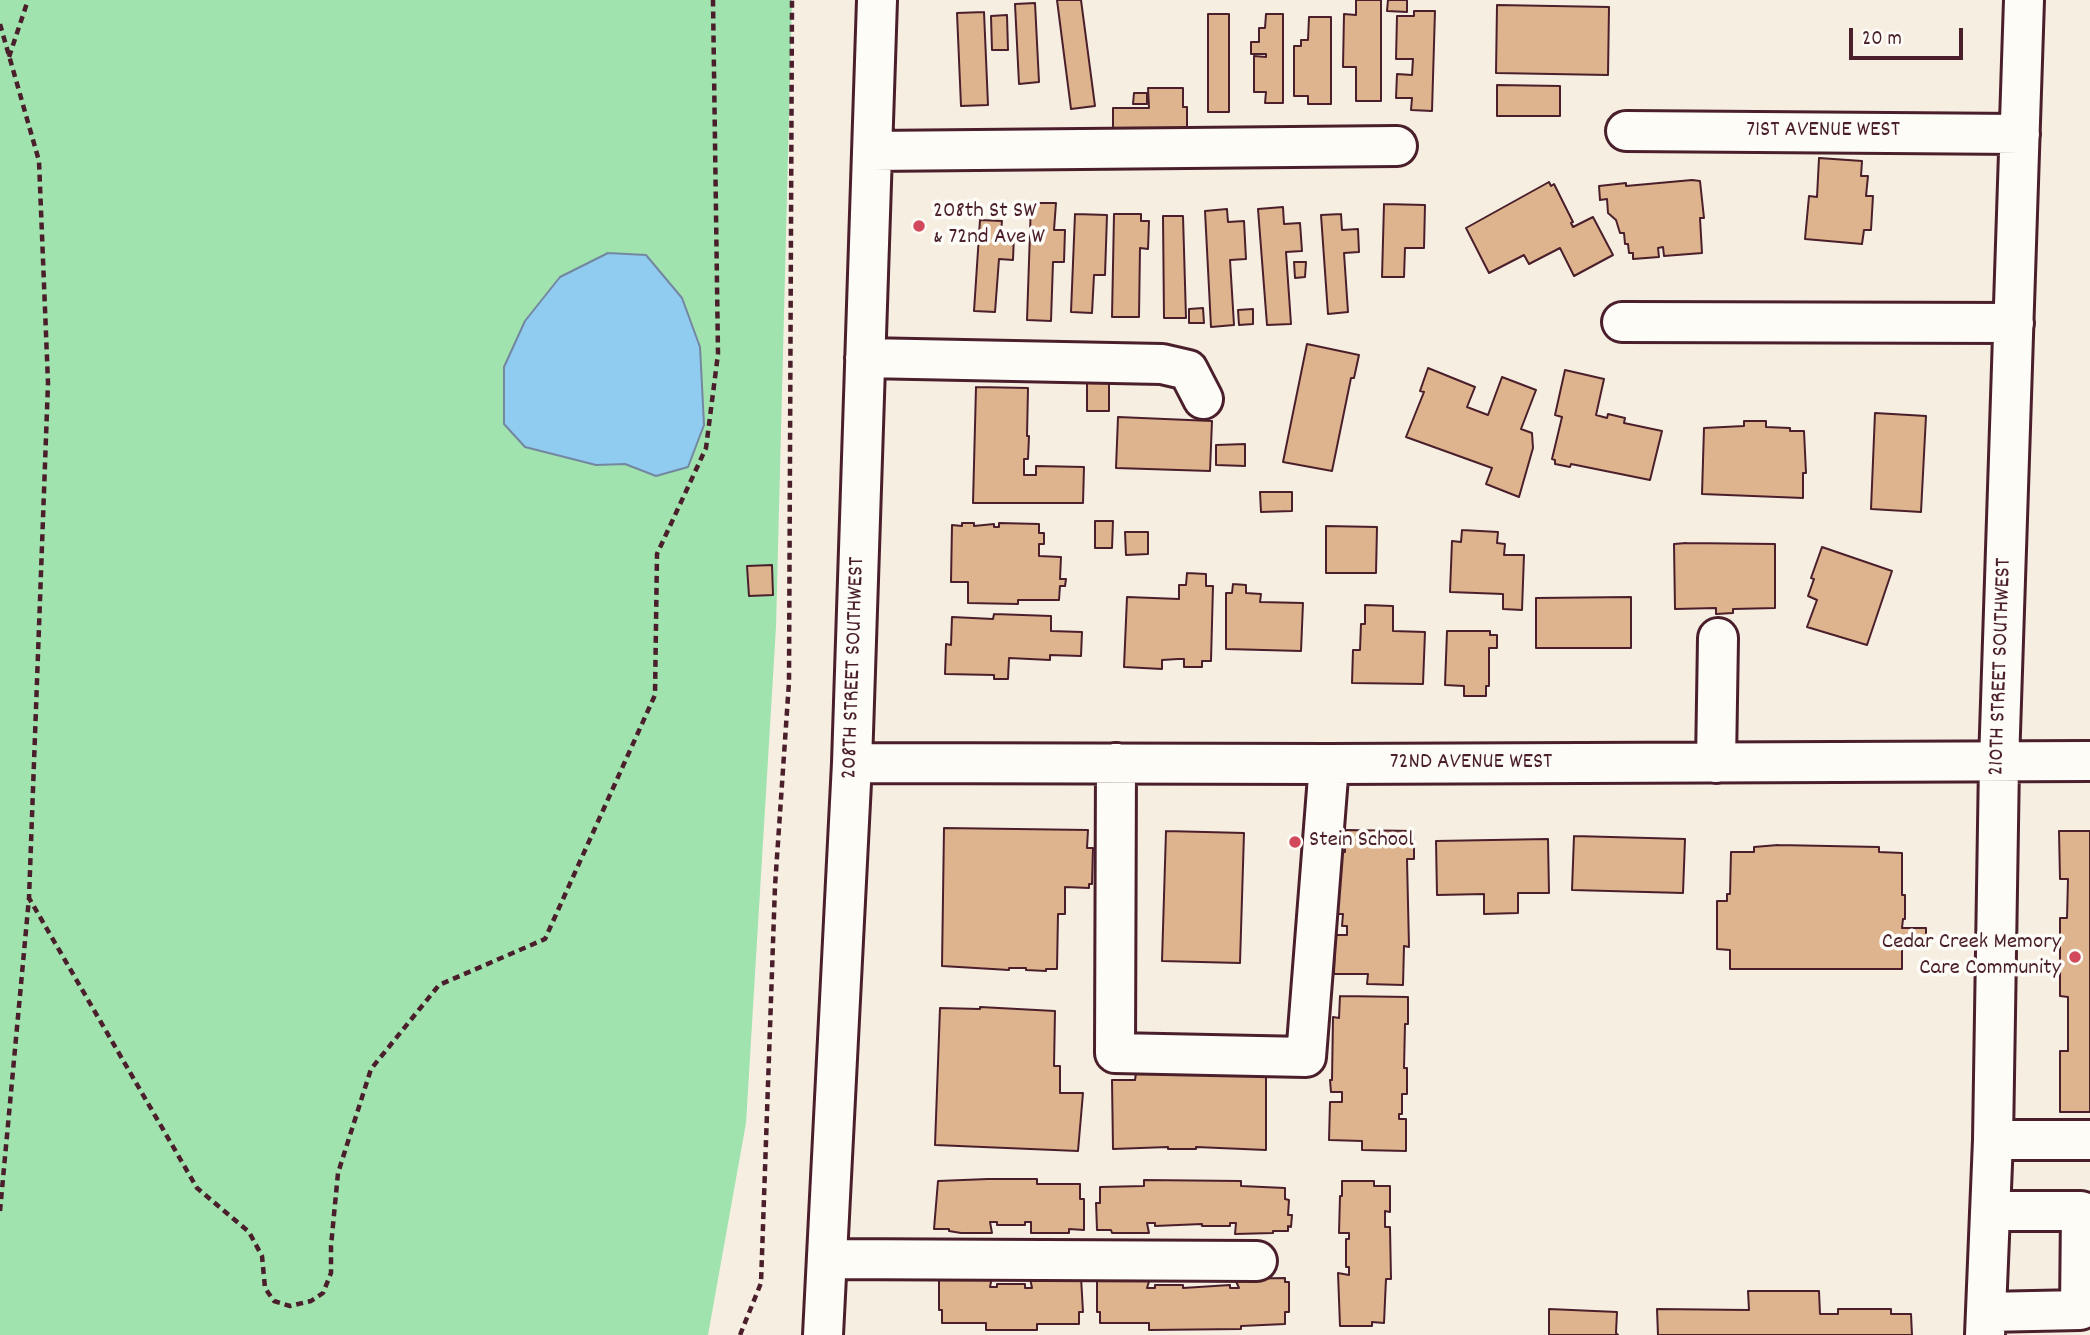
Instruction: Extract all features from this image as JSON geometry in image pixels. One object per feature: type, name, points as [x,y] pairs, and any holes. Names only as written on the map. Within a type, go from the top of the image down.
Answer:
[{"type":"street","name":"208TH STREET SOUTHWEST","points":[[823,1335],[852,762],[877,0]]},
{"type":"street","name":"210TH STREET SOUTHWEST","points":[[1986,1323],[1993,1140],[1998,763],[2024,0]]},
{"type":"street","name":"71ST AVENUE WEST","points":[[1626,131],[2020,134]]},
{"type":"street","points":[[872,151],[1397,146]]},
{"type":"street","points":[[1622,322],[2014,323]]},
{"type":"street","points":[[865,358],[1162,364],[1188,370],[1203,400]]},
{"type":"street","points":[[1716,763],[1718,638]]},
{"type":"street","name":"72ND AVENUE WEST","points":[[852,762],[1329,764],[2090,761]]},
{"type":"street","points":[[1116,763],[1115,1053],[1306,1057],[1329,764]]},
{"type":"street","points":[[1993,1140],[2090,1140]]},
{"type":"street","points":[[1986,1323],[2080,1310],[2085,1211],[1990,1210]]},
{"type":"street","points":[[827,1259],[1256,1261]]},
{"type":"path","points":[[9,57],[28,0]]},
{"type":"path","points":[[29,898],[197,1188],[249,1232],[262,1256],[265,1288],[274,1301],[290,1306],[311,1301],[323,1293],[331,1273],[338,1173],[371,1069],[439,985],[545,939],[655,695],[657,554],[706,449],[718,354],[713,0]]},
{"type":"path","points":[[740,1335],[761,1283],[775,886],[789,682],[792,0]]},
{"type":"path","points":[[0,24],[39,161],[48,383],[29,898],[0,1211]]},
{"type":"green space","points":[[0,0],[792,0],[776,627],[746,1123],[708,1335],[0,1335]]},
{"type":"water","points":[[608,253],[646,255],[682,298],[700,347],[704,425],[688,467],[656,476],[625,464],[596,465],[525,447],[504,424],[504,367],[525,321],[560,277]]},
{"type":"building","points":[[1057,0],[1081,0],[1095,106],[1071,109]]},
{"type":"building","points":[[1356,0],[1381,0],[1381,101],[1356,101],[1356,67],[1343,67],[1344,14],[1356,15]]},
{"type":"building","points":[[1388,0],[1407,0],[1407,12],[1387,11]]},
{"type":"building","points":[[1035,3],[1039,82],[1019,84],[1015,4]]},
{"type":"building","points":[[1497,5],[1609,7],[1608,75],[1496,73]]},
{"type":"building","points":[[1414,11],[1435,11],[1432,111],[1411,110],[1412,98],[1396,98],[1397,74],[1412,75],[1413,59],[1396,59],[1397,16],[1414,16]]},
{"type":"building","points":[[984,12],[988,105],[961,106],[957,13]]},
{"type":"building","points":[[1208,14],[1229,14],[1229,112],[1208,112]]},
{"type":"building","points":[[1266,14],[1283,14],[1283,103],[1265,103],[1266,92],[1254,92],[1254,56],[1266,57],[1266,54],[1251,54],[1251,42],[1259,42],[1259,28],[1265,28]]},
{"type":"building","points":[[1007,15],[1008,50],[992,50],[991,16]]},
{"type":"building","points":[[1309,17],[1331,17],[1331,104],[1308,104],[1308,96],[1294,96],[1294,46],[1301,46],[1301,40],[1308,40]]},
{"type":"building","points":[[1497,85],[1560,86],[1560,116],[1497,116]]},
{"type":"building","points":[[1148,88],[1183,88],[1183,107],[1187,107],[1187,136],[1113,137],[1113,108],[1149,108]]},
{"type":"building","points":[[1134,93],[1147,93],[1147,104],[1133,104]]},
{"type":"building","points":[[1819,158],[1862,161],[1861,176],[1868,176],[1866,196],[1873,196],[1871,230],[1864,230],[1862,244],[1805,239],[1809,196],[1817,197]]},
{"type":"building","points":[[1700,181],[1704,218],[1700,218],[1702,253],[1664,256],[1663,247],[1658,248],[1659,257],[1633,259],[1633,253],[1629,253],[1628,244],[1625,244],[1624,233],[1620,233],[1616,220],[1608,213],[1607,199],[1600,200],[1599,186]]},
{"type":"building","points":[[1549,182],[1551,186],[1554,184],[1573,227],[1593,217],[1613,255],[1574,276],[1560,248],[1529,264],[1524,255],[1489,273],[1466,228]]},
{"type":"building","points":[[1031,203],[1056,203],[1054,230],[1065,230],[1064,262],[1053,262],[1051,321],[1027,320]]},
{"type":"building","points":[[1384,204],[1425,205],[1424,248],[1405,248],[1404,277],[1382,277]]},
{"type":"building","points":[[1283,207],[1284,224],[1300,223],[1302,251],[1286,252],[1291,324],[1267,325],[1258,209]]},
{"type":"building","points":[[1227,209],[1228,222],[1244,221],[1246,259],[1230,260],[1234,325],[1211,327],[1205,211]]},
{"type":"building","points":[[1075,214],[1107,215],[1105,275],[1094,275],[1092,313],[1071,312]]},
{"type":"building","points":[[1114,214],[1141,214],[1141,221],[1149,221],[1148,249],[1140,248],[1139,317],[1112,317]]},
{"type":"building","points":[[1341,214],[1342,230],[1358,229],[1359,252],[1344,253],[1348,312],[1328,314],[1321,215]]},
{"type":"building","points":[[1163,216],[1183,216],[1186,318],[1164,318]]},
{"type":"building","points":[[980,220],[1002,221],[1001,231],[1014,233],[1013,260],[999,259],[995,312],[974,311]]},
{"type":"building","points":[[1294,262],[1306,262],[1305,277],[1295,278]]},
{"type":"building","points":[[1203,308],[1204,323],[1189,323],[1189,309]]},
{"type":"building","points":[[1253,309],[1253,324],[1239,325],[1238,310]]},
{"type":"building","points":[[1307,344],[1359,355],[1354,378],[1351,378],[1332,471],[1283,462]]},
{"type":"building","points":[[1428,368],[1475,387],[1467,407],[1488,415],[1502,377],[1536,390],[1521,429],[1532,433],[1533,448],[1519,497],[1486,484],[1492,468],[1406,437],[1424,392],[1420,391]]},
{"type":"building","points":[[1565,370],[1604,379],[1596,415],[1607,418],[1608,414],[1625,418],[1624,423],[1662,431],[1650,480],[1571,464],[1570,467],[1555,464],[1552,459],[1562,417],[1555,415]]},
{"type":"building","points":[[1109,376],[1109,411],[1087,411],[1087,377]]},
{"type":"building","points":[[976,387],[1028,388],[1028,459],[1024,459],[1024,475],[1036,475],[1036,466],[1084,467],[1083,503],[973,503]]},
{"type":"building","points":[[1875,413],[1926,416],[1921,512],[1871,509]]},
{"type":"building","points":[[1118,417],[1212,421],[1210,471],[1116,468]]},
{"type":"building","points":[[1744,421],[1766,421],[1766,427],[1804,431],[1806,473],[1803,473],[1803,498],[1702,494],[1704,428],[1744,426]]},
{"type":"building","points":[[1245,444],[1245,466],[1216,465],[1216,445]]},
{"type":"building","points":[[1260,492],[1292,492],[1292,511],[1261,512]]},
{"type":"building","points":[[1095,521],[1113,521],[1112,548],[1095,548]]},
{"type":"building","points":[[962,523],[974,523],[974,526],[994,524],[994,527],[999,527],[999,523],[1039,524],[1039,533],[1044,533],[1044,544],[1039,544],[1039,556],[1061,557],[1060,579],[1066,579],[1065,586],[1060,586],[1059,600],[1018,600],[1018,604],[968,603],[968,582],[951,582],[952,525],[962,526]]},
{"type":"building","points":[[1326,526],[1377,527],[1376,573],[1326,573]]},
{"type":"building","points":[[1462,530],[1498,532],[1497,543],[1505,544],[1504,555],[1524,555],[1522,610],[1503,609],[1503,594],[1450,592],[1452,541],[1461,542]]},
{"type":"building","points":[[1125,532],[1148,532],[1148,554],[1126,555]]},
{"type":"building","points":[[1674,544],[1775,544],[1775,608],[1733,609],[1733,613],[1716,614],[1716,608],[1675,609]]},
{"type":"building","points":[[1822,547],[1892,571],[1867,645],[1807,627],[1817,600],[1808,596],[1814,579],[1811,578]]},
{"type":"building","points":[[772,565],[773,595],[749,596],[747,566]]},
{"type":"building","points":[[1187,573],[1206,574],[1206,586],[1213,586],[1211,661],[1202,661],[1202,667],[1184,667],[1184,659],[1178,659],[1162,660],[1162,669],[1124,667],[1127,597],[1179,599],[1179,585],[1186,585]]},
{"type":"building","points":[[1233,584],[1246,585],[1246,593],[1261,594],[1260,602],[1303,603],[1301,651],[1226,649],[1226,593],[1232,593]]},
{"type":"building","points":[[1631,597],[1631,648],[1536,648],[1536,598]]},
{"type":"building","points":[[1365,605],[1393,606],[1393,631],[1425,632],[1423,684],[1352,683],[1353,650],[1360,650]]},
{"type":"building","points":[[994,614],[1051,616],[1051,631],[1082,632],[1081,656],[1050,655],[1050,660],[1009,658],[1008,679],[994,679],[994,675],[945,674],[946,644],[951,645],[952,617],[993,619]]},
{"type":"building","points":[[1447,631],[1490,631],[1490,635],[1497,635],[1497,648],[1489,648],[1489,686],[1486,686],[1486,696],[1464,696],[1464,686],[1445,685]]},
{"type":"building","points":[[944,828],[1088,830],[1087,848],[1093,848],[1092,884],[1089,884],[1089,888],[1065,887],[1065,914],[1058,914],[1057,969],[1046,971],[942,966]]},
{"type":"building","points":[[1345,830],[1414,831],[1414,859],[1407,859],[1409,947],[1404,946],[1403,985],[1367,984],[1368,974],[1334,974],[1335,935],[1347,935],[1347,926],[1342,926],[1343,914],[1336,914],[1337,852],[1345,852]]},
{"type":"building","points":[[1166,831],[1244,833],[1240,963],[1162,961]]},
{"type":"building","name":"Cedar Creek Memory Care Community","points":[[2059,831],[2090,831],[2090,1112],[2060,1112],[2060,1051],[2068,1051],[2068,997],[2060,996],[2060,918],[2067,918],[2068,879],[2060,879]]},
{"type":"building","points":[[1574,836],[1685,839],[1683,893],[1572,890]]},
{"type":"building","points":[[1548,839],[1549,893],[1518,893],[1518,913],[1484,914],[1484,894],[1437,895],[1436,841]]},
{"type":"building","points":[[1754,847],[1879,847],[1879,852],[1902,853],[1905,919],[1902,928],[1926,928],[1926,944],[1902,945],[1902,969],[1730,969],[1730,950],[1717,949],[1717,901],[1727,901],[1727,894],[1730,894],[1731,852],[1754,852]]},
{"type":"building","points":[[1340,996],[1408,997],[1404,1068],[1407,1068],[1407,1094],[1402,1094],[1402,1114],[1399,1114],[1399,1119],[1406,1119],[1406,1151],[1362,1150],[1362,1141],[1329,1140],[1330,1102],[1342,1102],[1342,1092],[1331,1092],[1330,1080],[1333,1017],[1339,1018]]},
{"type":"building","points":[[940,1008],[1055,1011],[1054,1066],[1060,1066],[1060,1093],[1083,1093],[1078,1151],[935,1145]]},
{"type":"building","points":[[1136,1073],[1266,1073],[1266,1150],[1196,1147],[1113,1149],[1112,1080],[1135,1080]]},
{"type":"building","points":[[1037,1179],[1037,1184],[1080,1184],[1080,1199],[1084,1199],[1084,1230],[1069,1229],[1069,1233],[1031,1233],[1031,1222],[1025,1222],[1025,1225],[997,1225],[997,1222],[990,1222],[992,1233],[961,1233],[949,1229],[934,1229],[938,1181]]},
{"type":"building","points":[[1144,1180],[1241,1181],[1241,1186],[1285,1188],[1285,1199],[1289,1200],[1288,1215],[1292,1215],[1291,1227],[1288,1226],[1288,1231],[1273,1233],[1235,1234],[1236,1223],[1230,1223],[1230,1226],[1155,1226],[1155,1223],[1147,1223],[1149,1233],[1112,1233],[1111,1230],[1097,1230],[1096,1203],[1100,1203],[1100,1187],[1144,1186]]},
{"type":"building","points":[[1342,1181],[1374,1181],[1374,1186],[1390,1186],[1390,1212],[1385,1211],[1385,1227],[1390,1227],[1391,1279],[1386,1279],[1384,1323],[1372,1322],[1372,1326],[1340,1326],[1338,1273],[1349,1275],[1349,1267],[1346,1267],[1346,1239],[1349,1239],[1349,1233],[1339,1233]]},
{"type":"building","points":[[941,1276],[992,1277],[990,1287],[997,1287],[997,1284],[1025,1284],[1025,1288],[1032,1288],[1030,1278],[1081,1277],[1083,1312],[1079,1312],[1079,1324],[1037,1324],[1037,1330],[986,1330],[986,1323],[942,1323],[942,1310],[939,1310]]},
{"type":"building","points":[[1099,1277],[1150,1278],[1147,1288],[1155,1288],[1155,1285],[1183,1285],[1183,1288],[1230,1285],[1230,1288],[1239,1288],[1235,1279],[1285,1278],[1285,1282],[1289,1282],[1289,1312],[1285,1312],[1285,1324],[1241,1326],[1241,1329],[1149,1330],[1149,1323],[1100,1323],[1100,1312],[1097,1312]]},
{"type":"building","points":[[1748,1291],[1819,1291],[1820,1314],[1838,1314],[1838,1309],[1891,1309],[1891,1314],[1911,1314],[1912,1335],[1658,1335],[1657,1309],[1749,1310]]},
{"type":"building","points":[[1549,1309],[1617,1312],[1618,1335],[1549,1335]]},
{"type":"place","name":"208th St SW & 72nd Ave W","points":[[919,226]]},
{"type":"place","name":"Stein School","points":[[1295,842]]},
{"type":"place","name":"Cedar Creek Memory Care Community","points":[[2075,957]]}]
